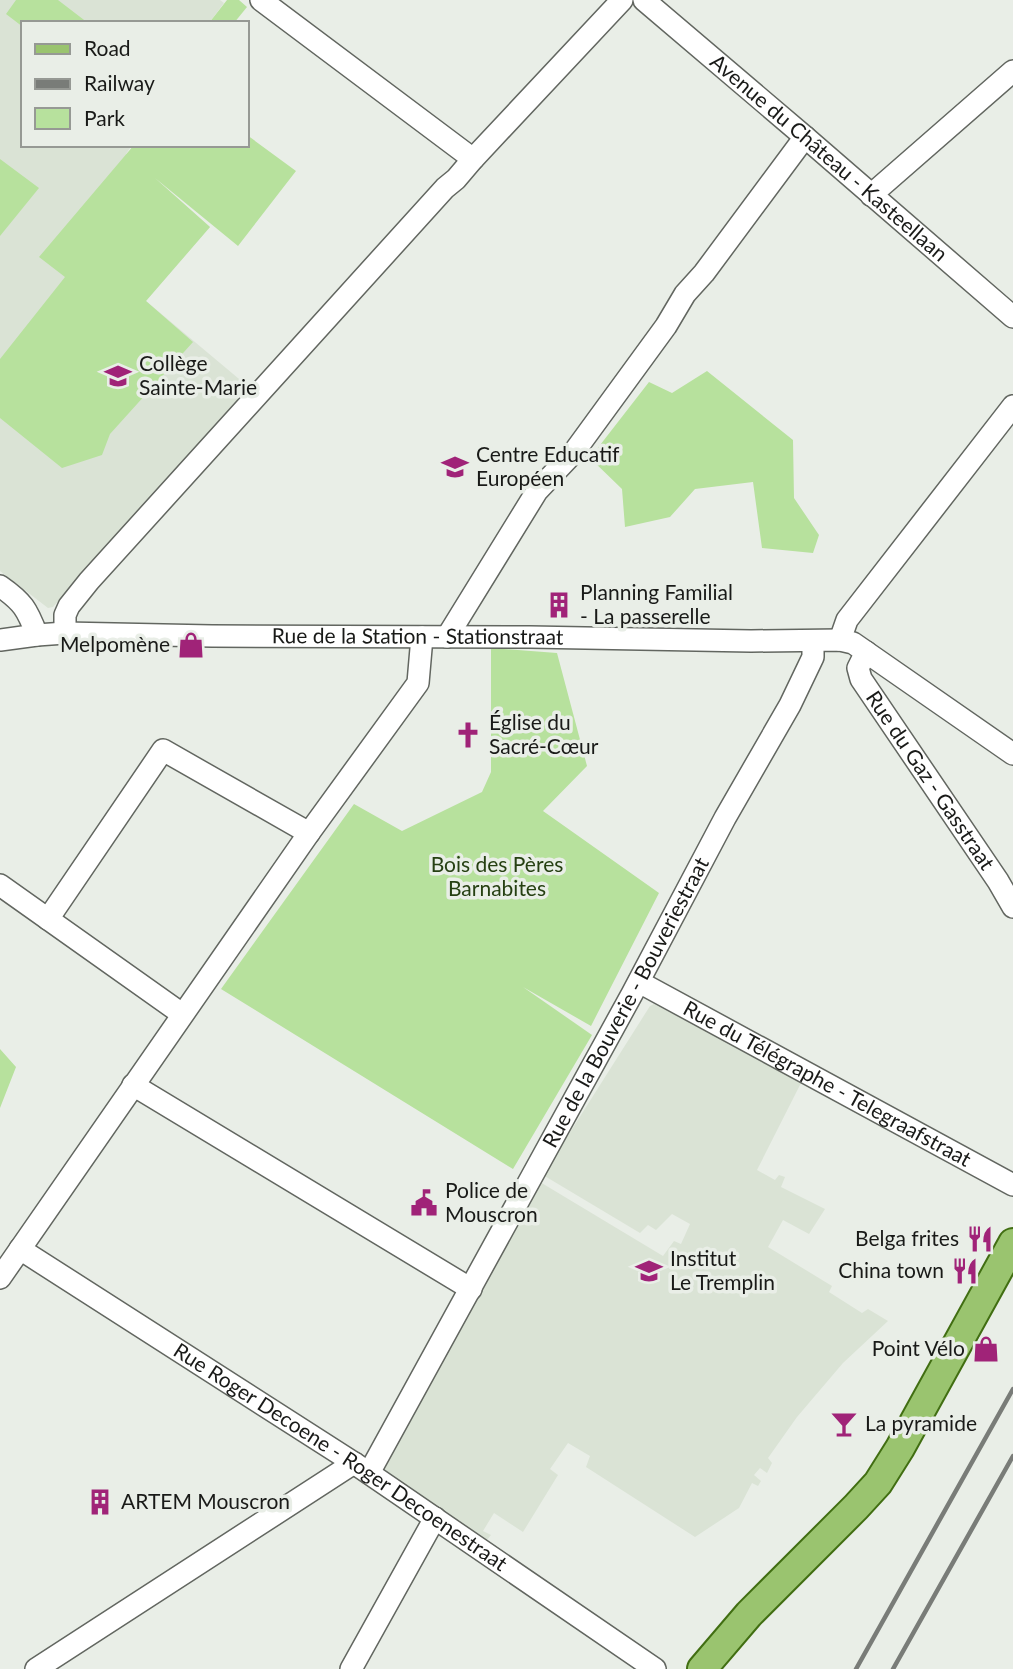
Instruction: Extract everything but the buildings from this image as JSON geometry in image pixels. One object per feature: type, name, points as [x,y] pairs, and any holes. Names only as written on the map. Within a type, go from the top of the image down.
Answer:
[{"type":"main road","points":[[702,1669],[749,1614],[878,1483],[893,1461],[1013,1243]]},
{"type":"street","points":[[261,0],[473,159]]},
{"type":"street","points":[[65,633],[65,615],[69,606],[89,581],[445,188],[622,0]]},
{"type":"street","name":"Avenue du Château - Kasteellaan","points":[[643,0],[1013,317]]},
{"type":"street","points":[[871,195],[1013,71]]},
{"type":"street","points":[[447,637],[537,491],[574,452],[666,326],[685,294],[704,273],[804,136]]},
{"type":"street","points":[[840,640],[846,620],[1013,406]]},
{"type":"street","points":[[0,586],[24,606],[37,635]]},
{"type":"street","name":"Rue de la Station - Stationstraat","points":[[0,640],[65,633],[813,642],[840,640],[853,643],[1012,752]]},
{"type":"street","points":[[7,1263],[418,682],[422,636]]},
{"type":"street","name":"Rue de la Bouverie - Bouveriestraat","points":[[362,1468],[471,1289],[639,982],[725,818],[790,705],[813,657],[813,642]]},
{"type":"street","name":"Rue du Gaz - Gasstraat","points":[[866,652],[858,668],[861,679],[1013,907]]},
{"type":"street","points":[[48,919],[163,750],[309,833]]},
{"type":"street","points":[[0,885],[183,1014]]},
{"type":"street","name":"Rue du Télégraphe - Telegraafstraat","points":[[639,982],[1013,1185]]},
{"type":"street","points":[[133,1085],[471,1289]]},
{"type":"street","name":"Rue Roger Decoene - Roger Decoenestraat","points":[[7,1263],[362,1468],[655,1669]]},
{"type":"street","points":[[36,1669],[362,1468]]},
{"type":"street","points":[[351,1669],[435,1518]]},
{"type":"shaded area","name":"Collège Sainte-Marie","points":[[0,0],[220,0],[224,3],[210,21],[21,21],[21,147],[131,147],[126,154],[210,227],[146,301],[251,389],[53,607],[48,608],[0,571]]},
{"type":"shaded area","name":"Institut Le Tremplin","points":[[654,1004],[802,1081],[757,1170],[775,1180],[779,1175],[785,1177],[781,1187],[825,1209],[809,1234],[783,1220],[768,1247],[832,1286],[829,1292],[862,1313],[868,1309],[888,1321],[843,1363],[797,1417],[768,1458],[772,1463],[767,1473],[760,1468],[754,1475],[761,1481],[758,1486],[752,1483],[739,1508],[695,1537],[586,1467],[590,1456],[568,1443],[550,1469],[558,1475],[523,1532],[494,1513],[483,1531],[491,1535],[486,1541],[382,1474],[380,1467],[540,1182],[663,1256],[674,1241],[681,1244],[690,1224],[672,1214],[656,1230],[648,1225],[640,1233],[543,1175],[650,1006]]},
{"type":"green space","points":[[16,0],[58,0],[85,21],[21,21],[21,25],[6,14]]},
{"type":"green space","points":[[227,0],[239,0],[247,7],[236,21],[211,21]]},
{"type":"green space","points":[[248,136],[296,171],[238,246],[155,178],[210,227],[146,301],[193,342],[110,434],[102,455],[62,468],[0,418],[0,359],[65,277],[39,257],[132,147],[248,147]]},
{"type":"green space","points":[[0,159],[39,188],[0,236]]},
{"type":"green space","points":[[707,371],[793,440],[794,498],[819,535],[813,553],[762,548],[753,482],[695,489],[670,517],[625,527],[622,489],[590,458],[649,382],[672,393]]},
{"type":"green space","name":"Bois des Pères Barnabites","points":[[491,648],[557,653],[587,766],[543,811],[659,893],[591,1026],[523,987],[592,1035],[513,1169],[221,989],[354,804],[402,831],[482,792],[491,772]]},
{"type":"green space","points":[[0,1049],[16,1067],[0,1108]]},
{"type":"railway","points":[[856,1669],[1013,1389]]},
{"type":"railway","points":[[893,1669],[1013,1456]]},
{"type":"place","name":"Collège Sainte-Marie","points":[[118,376]]},
{"type":"place","name":"Centre Educatif Européen","points":[[455,467]]},
{"type":"place","name":"Planning Familial - La passerelle","points":[[559,605]]},
{"type":"place","name":"Melpomène","points":[[191,645]]},
{"type":"place","name":"Église du Sacré-Cœur","points":[[468,735]]},
{"type":"place","name":"Police de Mouscron","points":[[424,1203]]},
{"type":"place","name":"Belga frites","points":[[980,1239]]},
{"type":"place","name":"Institut Le Tremplin","points":[[649,1271]]},
{"type":"place","name":"China town","points":[[965,1271]]},
{"type":"place","name":"Point Vélo","points":[[986,1349]]},
{"type":"place","name":"La pyramide","points":[[844,1424]]},
{"type":"place","name":"ARTEM Mouscron","points":[[100,1502]]}]
